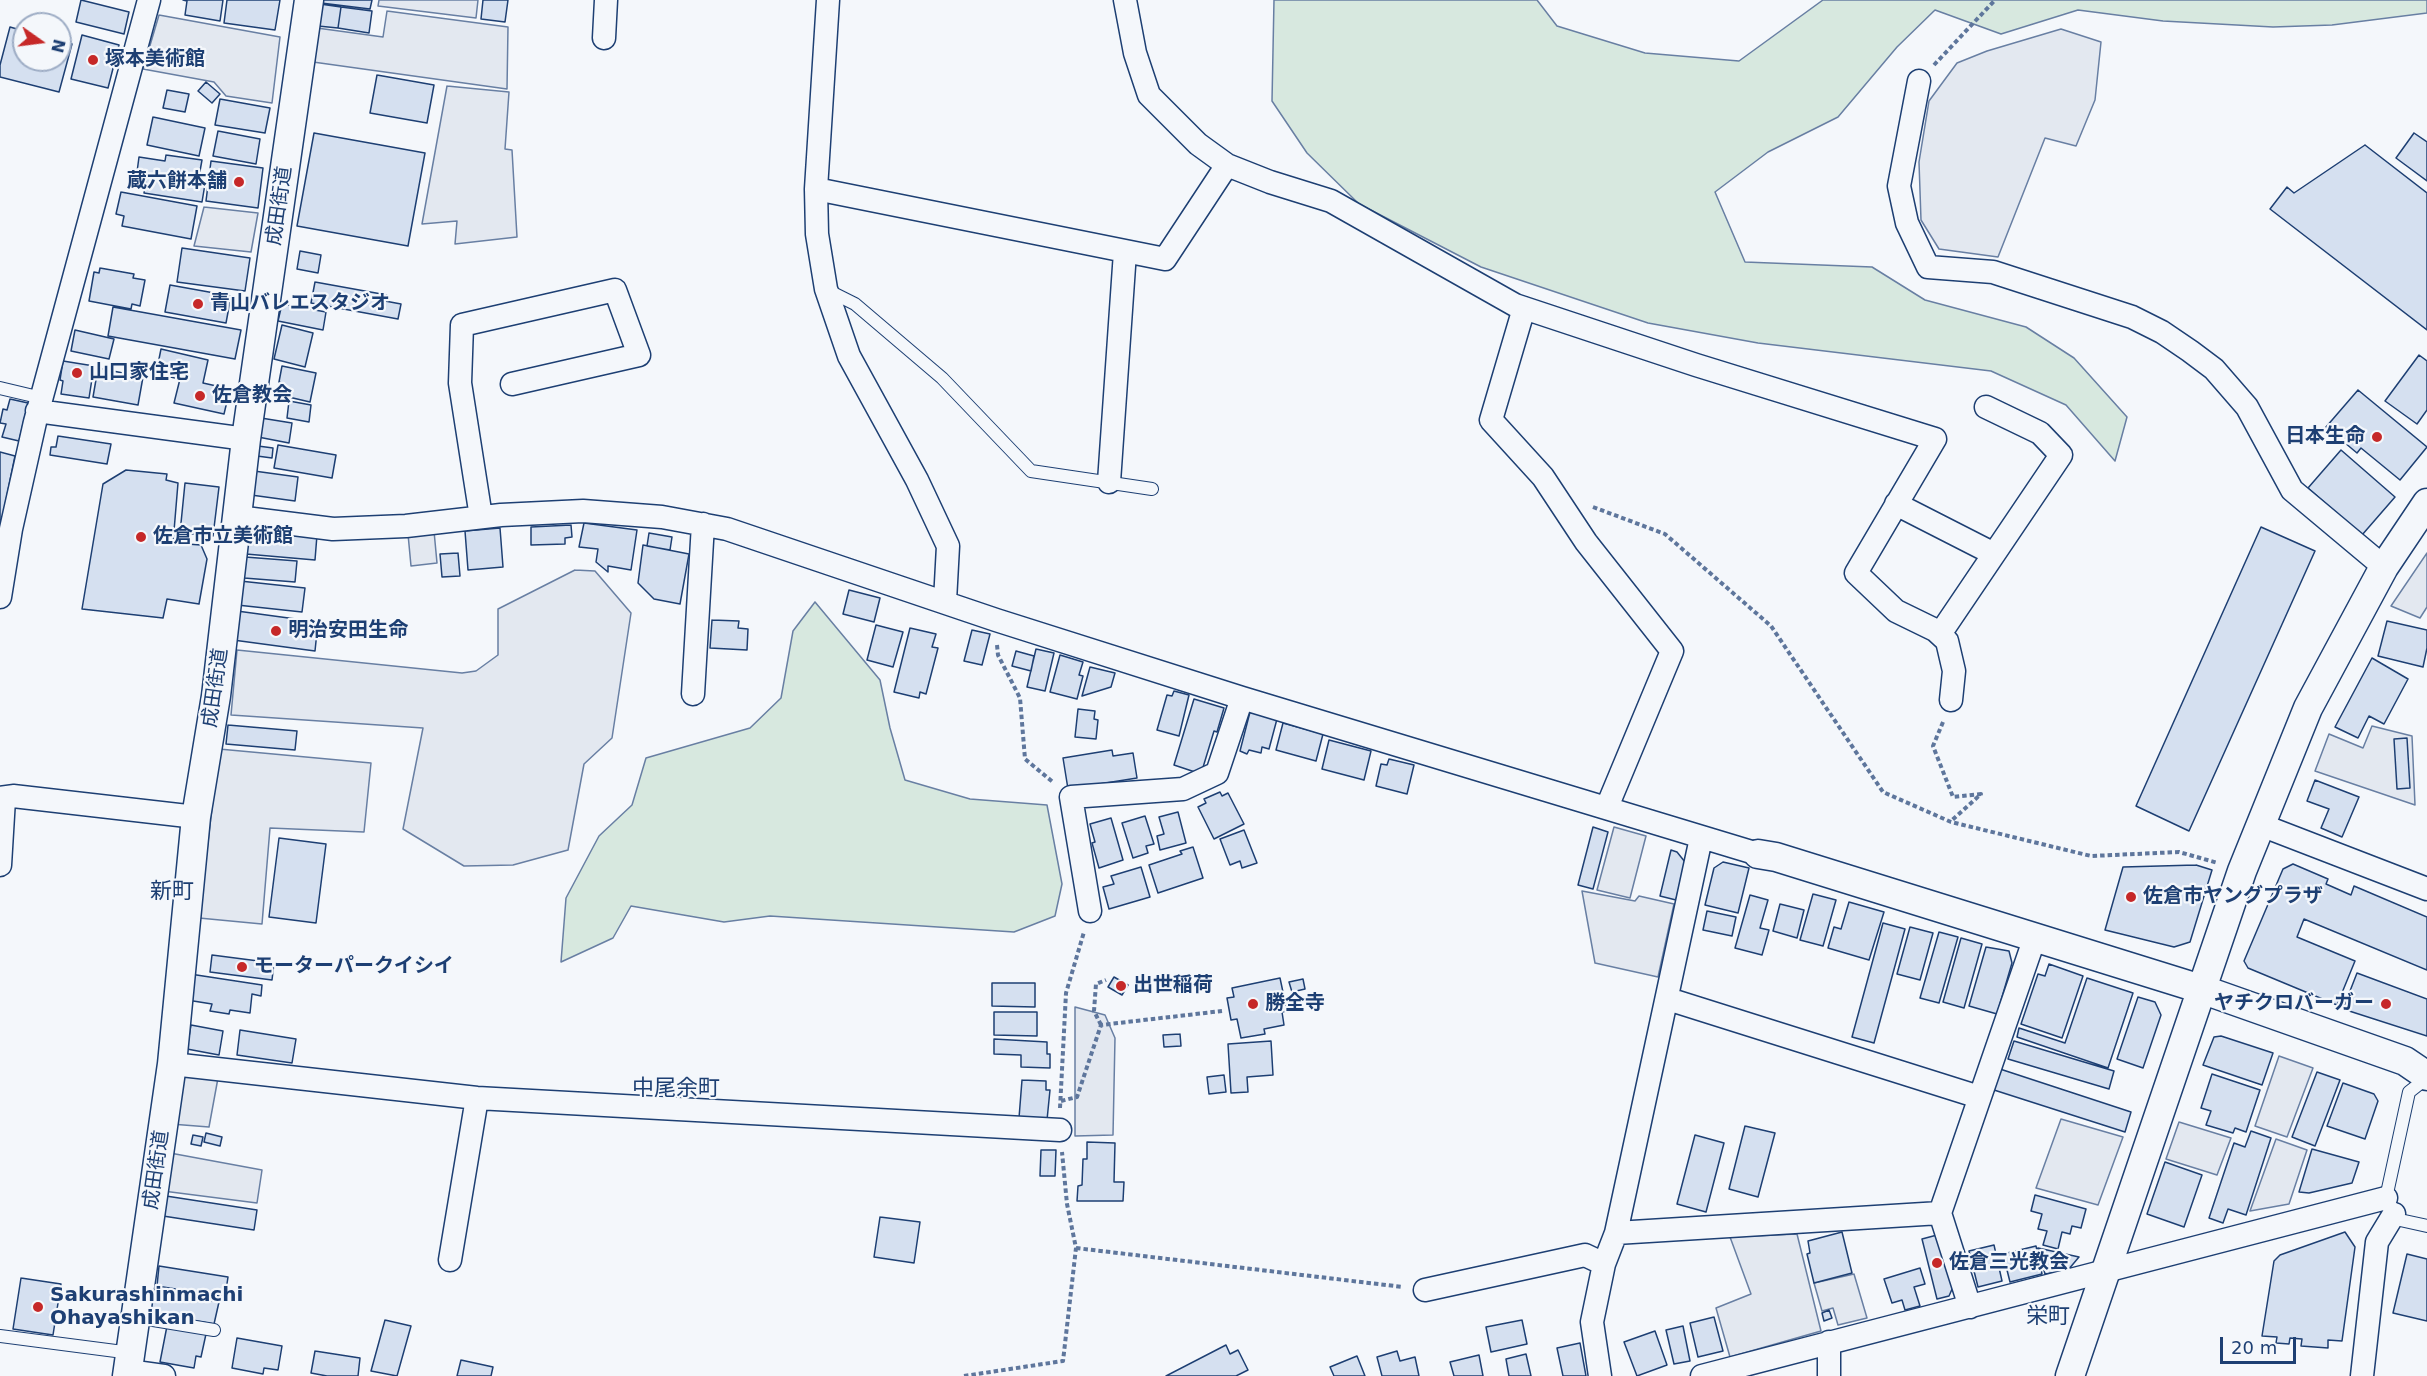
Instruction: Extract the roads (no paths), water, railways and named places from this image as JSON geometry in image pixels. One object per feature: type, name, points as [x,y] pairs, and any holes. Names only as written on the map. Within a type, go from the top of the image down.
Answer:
[{"type":"street","points":[[0,597],[6,529],[149,0]]},
{"type":"street","name":"成田街道","points":[[129,1367],[172,1064],[196,817],[216,696],[246,439],[309,0]]},
{"type":"street","points":[[604,38],[606,0]]},
{"type":"street","points":[[828,0],[816,189],[817,234],[826,289],[849,356],[917,480],[948,546],[945,601]]},
{"type":"street","points":[[1125,0],[1135,53],[1149,94],[1198,144],[1227,165],[1270,182],[1331,201],[1515,305],[1696,365],[1935,439],[1856,573],[1896,611],[1935,630],[1947,641],[1954,672],[1951,700]]},
{"type":"street","points":[[1919,81],[1899,186],[1907,223],[1928,267],[1993,272],[2132,317],[2162,332],[2214,369],[2247,407],[2292,490],[2384,567]]},
{"type":"street","points":[[816,189],[1165,259],[1227,165]]},
{"type":"street","points":[[1109,482],[1125,252]]},
{"type":"street","points":[[481,517],[460,383],[462,325],[615,290],[639,355],[512,384]]},
{"type":"street","points":[[1524,308],[1491,420],[1543,477],[1586,542],[1672,651],[1607,807]]},
{"type":"street","points":[[40,405],[246,439]]},
{"type":"street","points":[[1940,634],[2061,455],[2040,433],[1986,407]]},
{"type":"street","points":[[2070,1376],[2201,989],[2260,825],[2308,708],[2384,567],[2427,503]]},
{"type":"street","points":[[1896,504],[1994,554]]},
{"type":"street","points":[[237,517],[333,529],[406,526],[481,517],[583,511],[662,517],[727,529],[996,620],[1242,698],[1607,807],[1701,838],[1758,854],[1776,856],[2201,989],[2405,1061],[2427,1077]]},
{"type":"street","points":[[693,694],[703,524]]},
{"type":"street","points":[[1090,911],[1071,797],[1183,789],[1216,773],[1242,698]]},
{"type":"street","points":[[0,865],[2,798],[13,796],[196,817]]},
{"type":"street","points":[[2260,825],[2427,889]]},
{"type":"street","points":[[1600,1376],[1592,1322],[1604,1264],[1616,1233],[1701,838]]},
{"type":"street","points":[[1970,1306],[1940,1213],[2035,937]]},
{"type":"street","points":[[1668,999],[1979,1097]]},
{"type":"street","points":[[172,1064],[477,1098],[1060,1130]]},
{"type":"street","points":[[450,1260],[477,1098]]},
{"type":"street","points":[[1702,1376],[2106,1270],[2390,1206]]},
{"type":"street","points":[[2366,1375],[2377,1242],[2390,1206]]},
{"type":"street","points":[[1616,1233],[1940,1213]]},
{"type":"street","points":[[1425,1290],[1585,1255],[1604,1264]]},
{"type":"street","points":[[1829,1342],[1829,1376]]},
{"type":"street","points":[[129,1367],[164,1376]]},
{"type":"lane","points":[[826,289],[855,303],[942,378],[1031,471],[1152,489]]},
{"type":"lane","points":[[0,387],[40,405]]},
{"type":"lane","points":[[2427,1077],[2409,1092],[2390,1206],[2400,1220],[2427,1226]]},
{"type":"lane","points":[[135,1317],[214,1330]]},
{"type":"lane","points":[[0,1336],[129,1367]]},
{"type":"place","name":"塚本美術館","points":[[93,60]]},
{"type":"place","name":"蔵六餅本舗","points":[[239,182]]},
{"type":"place","name":"青山バレエスタジオ","points":[[198,304]]},
{"type":"place","name":"山口家住宅","points":[[77,373]]},
{"type":"place","name":"佐倉教会","points":[[200,396]]},
{"type":"place","name":"日本生命","points":[[2377,437]]},
{"type":"place","name":"佐倉市立美術館","points":[[141,537]]},
{"type":"place","name":"明治安田生命","points":[[276,631]]},
{"type":"place","name":"佐倉市ヤングプラザ","points":[[2131,897]]},
{"type":"place","name":"モーターパークイシイ","points":[[242,967]]},
{"type":"place","name":"出世稲荷","points":[[1121,986]]},
{"type":"place","name":"勝全寺","points":[[1253,1004]]},
{"type":"place","name":"ヤチクロバーガー","points":[[2386,1004]]},
{"type":"place","name":"佐倉三光教会","points":[[1937,1263]]},
{"type":"place","name":"Sakurashinmachi Ohayashikan","points":[[38,1307]]},
{"type":"district","name":"新町","points":[[172,892]]},
{"type":"district","name":"中尾余町","points":[[676,1089]]},
{"type":"district","name":"栄町","points":[[2048,1317]]}]
